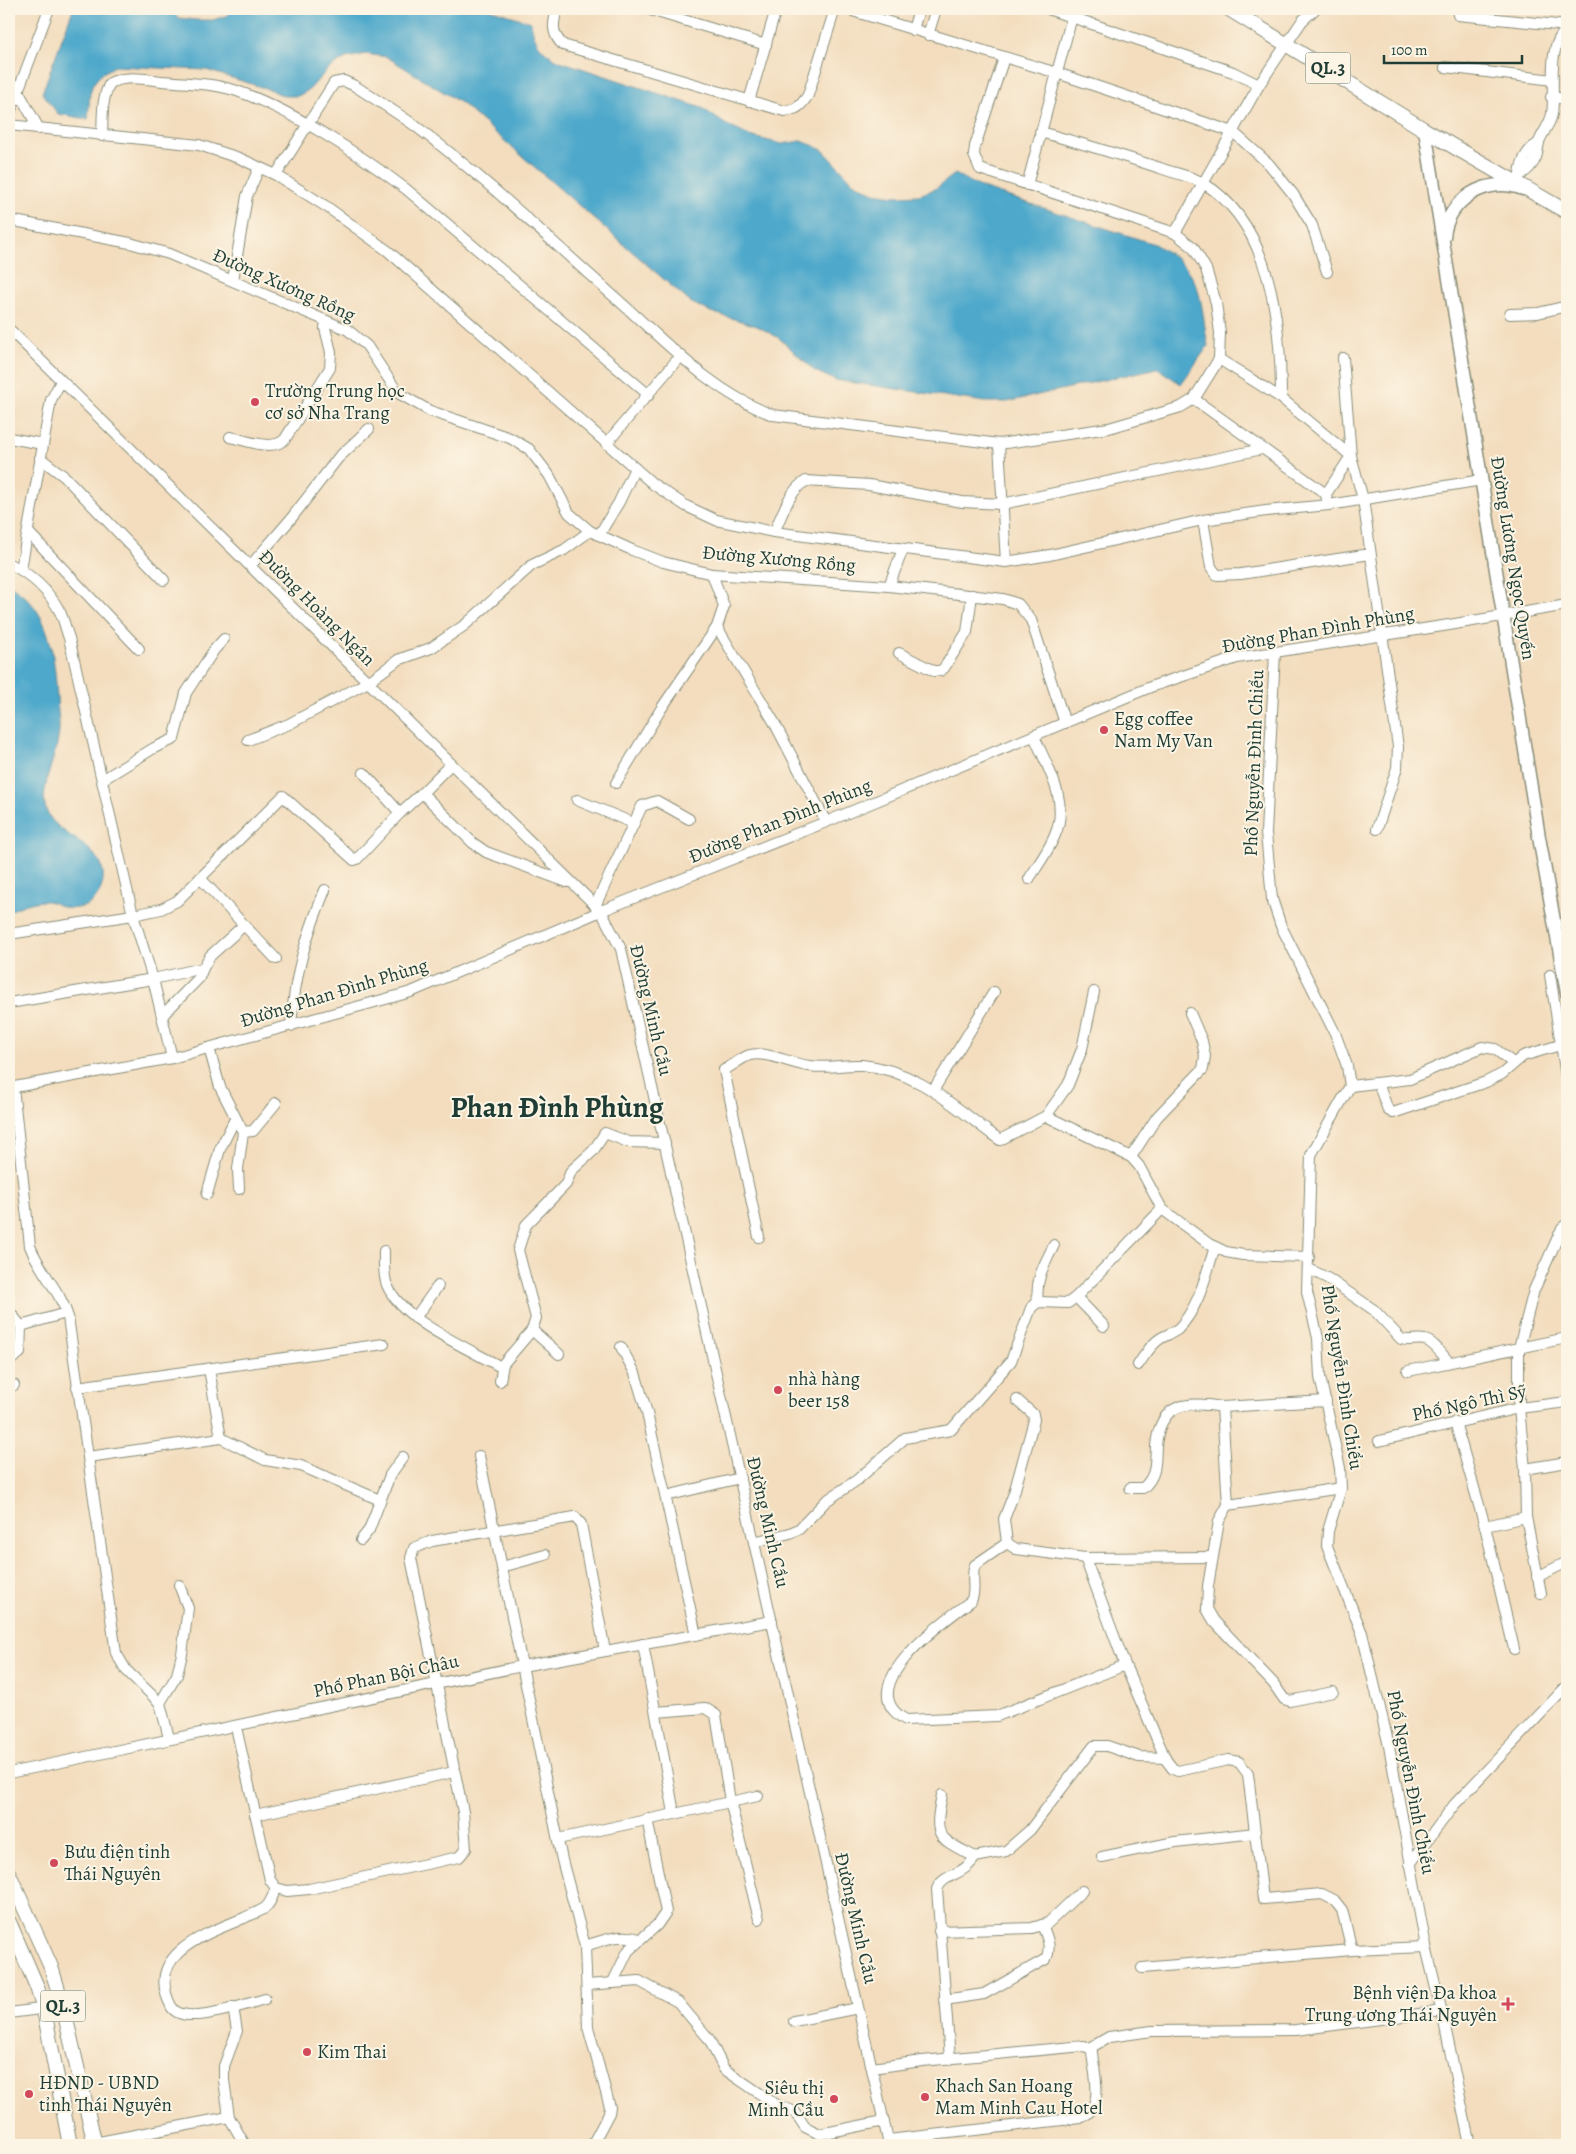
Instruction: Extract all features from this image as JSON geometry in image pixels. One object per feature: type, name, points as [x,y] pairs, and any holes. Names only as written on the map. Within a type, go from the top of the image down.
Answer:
[{"type":"highway","name":"QL.3","points":[[1229,9],[1425,130],[1517,177],[1532,193],[1567,212]]},
{"type":"highway","name":"QL.3","points":[[9,1874],[51,1967],[63,2006],[95,2144]]},
{"type":"highway","name":"QL.3","points":[[9,1922],[37,1987],[44,2010],[70,2145]]},
{"type":"main road","name":"Đường Lương Ngọc Quyến","points":[[1425,130],[1503,616],[1565,967],[1567,992]]},
{"type":"main road","points":[[1443,247],[1444,229],[1451,213],[1462,200],[1478,190],[1496,185],[1514,186],[1532,193]]},
{"type":"street","points":[[9,115],[49,9]]},
{"type":"street","points":[[557,9],[553,22],[554,33],[556,39],[563,44],[784,111],[795,110],[802,105],[808,95],[835,9]]},
{"type":"street","points":[[647,9],[766,45]]},
{"type":"street","points":[[750,101],[776,9]]},
{"type":"street","points":[[846,9],[1057,74],[1233,132],[1269,164],[1293,194],[1312,225],[1327,272]]},
{"type":"street","points":[[912,30],[918,9]]},
{"type":"street","points":[[928,35],[936,9]]},
{"type":"street","points":[[1048,9],[1073,12],[1233,72],[1259,85]]},
{"type":"street","points":[[1175,233],[1202,182],[1259,85],[1302,21],[1315,9]]},
{"type":"street","points":[[1027,185],[1073,12]]},
{"type":"street","points":[[1458,15],[1567,27],[1557,43],[1551,97],[1552,113],[1539,143],[1532,147],[1521,163],[1517,177]]},
{"type":"street","points":[[276,175],[334,83],[344,81],[355,86],[417,127],[470,170],[681,355],[749,406],[772,415],[998,444],[1109,428],[1181,407],[1194,399],[1219,359],[1220,333],[1217,310],[1206,269],[1193,247],[1175,233],[980,169],[974,155],[975,146],[1004,58]]},
{"type":"street","points":[[1445,67],[1553,80]]},
{"type":"street","points":[[102,136],[106,89],[110,83],[124,78],[196,83],[233,90],[260,100],[307,125],[370,163],[406,189],[648,395]]},
{"type":"street","points":[[18,91],[39,129]]},
{"type":"street","points":[[1551,97],[1567,99]]},
{"type":"street","points":[[9,125],[199,145],[276,175],[327,207],[388,251],[653,484],[702,514],[716,520],[774,532],[1006,562],[1050,555],[1203,520],[1329,505],[1482,480]]},
{"type":"street","points":[[1040,132],[1096,147],[1202,182],[1226,201],[1252,234],[1266,270],[1281,364],[1281,398]]},
{"type":"street","points":[[233,280],[247,196],[259,168]]},
{"type":"street","name":"Đường Xương Rồng","points":[[9,220],[130,243],[169,254],[326,321],[358,338],[367,346],[390,384],[410,402],[450,418],[510,438],[529,449],[549,474],[569,513],[595,533],[663,562],[712,574],[890,586],[1003,599],[1018,604],[1031,620],[1065,723]]},
{"type":"street","points":[[1510,314],[1538,313],[1567,306]]},
{"type":"street","points":[[230,437],[270,445],[277,445],[285,439],[330,368],[332,352],[325,328],[326,321]]},
{"type":"street","name":"Đường Hoàng Ngân","points":[[9,329],[570,883],[598,908]]},
{"type":"street","points":[[607,442],[681,355]]},
{"type":"street","points":[[1343,358],[1351,456],[1362,499],[1398,747],[1398,768],[1377,829]]},
{"type":"street","points":[[1219,359],[1281,398],[1351,456]]},
{"type":"street","points":[[21,569],[51,400],[61,381]]},
{"type":"street","points":[[1194,399],[1326,494],[1329,505]]},
{"type":"street","points":[[250,566],[290,520],[338,458],[369,429]]},
{"type":"street","points":[[9,438],[42,444]]},
{"type":"street","points":[[998,444],[1006,562]]},
{"type":"street","points":[[774,532],[786,505],[799,486],[806,481],[869,485],[962,502],[1002,504],[1262,449]]},
{"type":"street","points":[[1326,494],[1351,456]]},
{"type":"street","points":[[40,458],[65,477],[164,580]]},
{"type":"street","points":[[248,740],[289,724],[368,682],[389,665],[431,648],[454,633],[532,565],[595,533],[619,502],[635,468]]},
{"type":"street","points":[[1203,520],[1211,567],[1217,575],[1241,574],[1370,554]]},
{"type":"street","points":[[28,532],[139,649]]},
{"type":"street","points":[[890,586],[903,549]]},
{"type":"street","points":[[9,564],[21,569],[43,588],[60,612],[69,638],[134,915],[153,979],[172,1058]]},
{"type":"street","points":[[616,783],[661,709],[722,618],[724,606],[712,574]]},
{"type":"street","points":[[899,652],[934,671],[940,671],[944,668],[967,632],[972,595]]},
{"type":"street","name":"Đường Phan Đình Phùng","points":[[11,1087],[172,1058],[411,992],[598,908],[826,822],[1153,686],[1229,661],[1567,605]]},
{"type":"street","points":[[717,627],[774,722],[826,822]]},
{"type":"street","points":[[102,780],[154,748],[174,739],[186,693],[214,650],[224,640]]},
{"type":"street","name":"Phố Nguyễn Đình Chiểu","points":[[1275,652],[1266,833],[1272,899],[1281,926],[1335,1033],[1347,1066],[1350,1086],[1311,1155],[1307,1292],[1318,1338],[1320,1378],[1340,1468],[1341,1488],[1328,1531],[1327,1546],[1362,1633],[1389,1746],[1426,1947],[1442,2011],[1470,2145]]},
{"type":"street","points":[[1029,879],[1055,836],[1060,806],[1057,790],[1034,736]]},
{"type":"street","points":[[9,934],[134,915],[170,906],[283,796],[354,860],[357,859],[400,813],[451,764]]},
{"type":"street","points":[[364,773],[400,813]]},
{"type":"street","points":[[422,793],[473,843],[486,852],[570,883]]},
{"type":"street","points":[[577,800],[633,823]]},
{"type":"street","points":[[598,908],[633,823],[642,806],[657,800],[689,819]]},
{"type":"street","points":[[200,878],[276,959]]},
{"type":"street","points":[[291,1026],[294,988],[300,957],[325,890]]},
{"type":"street","name":"Đường Minh Cầu","points":[[598,908],[621,948],[889,2142]]},
{"type":"street","points":[[162,1016],[200,978],[210,956],[243,926]]},
{"type":"street","points":[[9,1003],[153,979],[203,968]]},
{"type":"street","points":[[1550,975],[1564,1044],[1567,1082]]},
{"type":"street","points":[[934,1089],[994,992]]},
{"type":"street","points":[[758,1237],[724,1070],[749,1055],[763,1054],[781,1061],[810,1066],[832,1068],[862,1066],[894,1072],[934,1089],[1000,1140],[1046,1116],[1068,1085],[1082,1049],[1094,992]]},
{"type":"street","points":[[1131,1157],[1157,1117],[1203,1069],[1205,1056],[1202,1041],[1190,1013]]},
{"type":"street","points":[[1378,1083],[1388,1110],[1393,1113],[1486,1082],[1502,1074],[1523,1056],[1564,1044]]},
{"type":"street","points":[[1350,1086],[1410,1079],[1482,1047],[1495,1049],[1513,1063]]},
{"type":"street","points":[[209,1048],[220,1087],[243,1132],[238,1170],[239,1189]]},
{"type":"street","points":[[11,1087],[30,1246],[38,1264],[61,1297],[66,1313],[116,1652],[126,1670],[160,1703],[169,1738]]},
{"type":"street","points":[[243,1132],[253,1131],[276,1103]]},
{"type":"street","points":[[1046,1116],[1131,1157],[1139,1166],[1162,1209],[1215,1247],[1226,1252],[1243,1255],[1309,1257]]},
{"type":"street","points":[[207,1194],[220,1149],[235,1119]]},
{"type":"street","points":[[500,1381],[501,1367],[511,1352],[532,1330],[536,1312],[518,1250],[526,1225],[566,1184],[571,1171],[593,1151],[605,1133],[628,1142],[664,1143]]},
{"type":"street","points":[[754,1542],[790,1534],[799,1529],[826,1501],[857,1480],[905,1438],[951,1430],[1011,1361],[1031,1308],[1038,1302],[1068,1302],[1076,1297],[1162,1209]]},
{"type":"street","points":[[1541,1593],[1526,1517],[1525,1470],[1519,1408],[1519,1348],[1534,1290],[1562,1228],[1567,1224]]},
{"type":"street","points":[[1038,1302],[1036,1288],[1039,1273],[1054,1245]]},
{"type":"street","points":[[1138,1365],[1160,1338],[1177,1329],[1187,1317],[1194,1305],[1215,1247]]},
{"type":"street","points":[[384,1251],[386,1284],[391,1294],[415,1318],[501,1367]]},
{"type":"street","points":[[1309,1269],[1327,1278],[1374,1310],[1401,1339],[1430,1342],[1449,1362]]},
{"type":"street","points":[[415,1318],[438,1286]]},
{"type":"street","points":[[1076,1297],[1104,1326]]},
{"type":"street","points":[[9,1311],[21,1326],[20,1353],[9,1361]]},
{"type":"street","points":[[21,1326],[66,1313]]},
{"type":"street","points":[[532,1330],[559,1354]]},
{"type":"street","points":[[1408,1371],[1567,1338]]},
{"type":"street","points":[[77,1387],[384,1344]]},
{"type":"street","points":[[621,1347],[635,1373],[642,1397],[696,1635]]},
{"type":"street","points":[[209,1368],[221,1438]]},
{"type":"street","points":[[1017,1400],[1033,1414],[1034,1420],[1014,1493],[1004,1519],[1007,1543],[1016,1549],[1085,1558],[1212,1557]]},
{"type":"street","points":[[1130,1488],[1143,1488],[1149,1483],[1155,1469],[1158,1432],[1173,1409],[1178,1406],[1202,1404],[1222,1407],[1326,1401]]},
{"type":"street","name":"Phố Ngô Thì Sỹ","points":[[1379,1441],[1519,1408],[1567,1402]]},
{"type":"street","points":[[1222,1407],[1228,1505],[1218,1521],[1207,1609],[1214,1621],[1273,1683],[1284,1699],[1290,1701],[1333,1692]]},
{"type":"street","points":[[1455,1422],[1485,1526],[1514,1649]]},
{"type":"street","points":[[88,1457],[221,1438],[265,1460],[301,1466],[380,1500]]},
{"type":"street","points":[[479,1456],[558,1839],[585,1946],[588,2027],[610,2107],[609,2114],[592,2145]]},
{"type":"street","points":[[361,1540],[369,1530],[390,1475],[403,1457]]},
{"type":"street","points":[[1525,1470],[1567,1462]]},
{"type":"street","points":[[666,1496],[740,1478]]},
{"type":"street","points":[[1228,1505],[1341,1488]]},
{"type":"street","points":[[236,1727],[270,1880],[276,1888],[287,1890],[309,1889],[459,1857],[466,1849],[467,1840],[411,1558],[412,1550],[418,1544],[571,1516],[580,1521],[605,1651]]},
{"type":"street","points":[[1485,1526],[1526,1517]]},
{"type":"street","points":[[1007,1543],[975,1565],[973,1570],[974,1596],[971,1601],[905,1655],[893,1674],[888,1687],[889,1699],[898,1716],[906,1720],[997,1716],[1125,1665]]},
{"type":"street","points":[[502,1567],[545,1555]]},
{"type":"street","points":[[1085,1558],[1125,1665],[1165,1758],[1173,1769],[1178,1771],[1228,1760],[1239,1762],[1248,1774],[1263,1899],[1322,1894],[1334,1900],[1342,1910],[1352,1950]]},
{"type":"street","points":[[1538,1578],[1567,1562]]},
{"type":"street","points":[[160,1703],[177,1675],[182,1654],[188,1608],[179,1585]]},
{"type":"street","name":"Phố Phan Bội Châu","points":[[9,1773],[169,1738],[236,1727],[522,1666],[772,1621]]},
{"type":"street","points":[[643,1644],[674,1813]]},
{"type":"street","points":[[1410,1864],[1454,1806],[1567,1686]]},
{"type":"street","points":[[656,1712],[705,1708],[714,1712],[730,1801],[758,1919]]},
{"type":"street","points":[[942,1795],[938,1819],[939,1832],[942,1839],[975,1857],[1006,1851],[1030,1830],[1094,1746],[1108,1746],[1139,1757],[1165,1758]]},
{"type":"street","points":[[255,1815],[454,1772]]},
{"type":"street","points":[[558,1839],[758,1796]]},
{"type":"street","points":[[613,1982],[628,1951],[656,1925],[666,1912],[647,1819]]},
{"type":"street","points":[[1102,1858],[1175,1842],[1255,1833]]},
{"type":"street","points":[[950,2058],[944,2000],[937,1889],[945,1879],[967,1868],[975,1857]]},
{"type":"street","points":[[265,1999],[197,2016],[182,2016],[174,2012],[166,1992],[165,1970],[177,1952],[213,1932],[264,1908],[271,1901],[276,1888]]},
{"type":"street","points":[[939,1931],[1032,1928],[1042,1925],[1060,1913],[1082,1891]]},
{"type":"street","points":[[944,2000],[984,1994],[1046,1959],[1050,1951],[1042,1925]]},
{"type":"street","points":[[585,1946],[614,1937],[628,1935],[640,1938]]},
{"type":"street","points":[[1142,1968],[1352,1950],[1426,1947]]},
{"type":"street","points":[[587,1984],[639,1982],[678,2002],[709,2039],[724,2069],[775,2104],[795,2112],[805,2127],[811,2132],[820,2134],[884,2121]]},
{"type":"street","points":[[9,2013],[44,2010],[63,2006]]},
{"type":"street","points":[[233,2007],[237,2031],[224,2066],[229,2117],[246,2145]]},
{"type":"street","points":[[794,2021],[858,2008]]},
{"type":"street","points":[[872,2068],[950,2058],[1084,2046],[1090,2048],[1109,2037],[1152,2031],[1296,2030],[1442,2011]]},
{"type":"street","points":[[889,2142],[1080,2118],[1089,2114],[1097,2101],[1090,2048]]},
{"type":"street","points":[[95,2144],[229,2117]]},
{"type":"water","points":[[73,9],[164,9],[179,18],[213,20],[228,15],[234,9],[490,9],[531,22],[534,36],[540,46],[548,54],[560,61],[702,108],[725,124],[749,136],[782,144],[801,141],[815,146],[824,151],[853,182],[874,193],[895,196],[919,195],[935,189],[955,174],[982,188],[1154,244],[1182,264],[1191,275],[1200,298],[1208,346],[1181,384],[1157,368],[1007,402],[985,402],[835,380],[815,371],[779,338],[757,326],[711,312],[690,302],[461,103],[387,57],[366,54],[346,58],[327,70],[309,90],[298,96],[284,96],[271,90],[206,70],[115,66],[101,74],[93,84],[90,93],[88,119],[58,114],[42,93]]},
{"type":"water","points":[[9,585],[34,606],[42,619],[52,649],[59,734],[44,795],[47,812],[53,822],[85,846],[101,864],[103,876],[100,891],[90,904],[80,908],[63,907],[40,901],[26,904],[9,912]]},
{"type":"place","name":"Trường Trung học cơ sở Nha Trang","points":[[255,402]]},
{"type":"place","name":"Egg coffee Nam My Van","points":[[1104,730]]},
{"type":"place","name":"nhà hàng beer 158","points":[[778,1390]]},
{"type":"place","name":"Bưu điện tỉnh Thái Nguyên","points":[[54,1863]]},
{"type":"place","name":"Bệnh viện Đa khoa Trung ương Thái Nguyên","points":[[1508,2004]]},
{"type":"place","name":"Kim Thai","points":[[307,2052]]},
{"type":"place","name":"HĐND - UBND tỉnh Thái Nguyên","points":[[29,2094]]},
{"type":"place","name":"Khach San Hoang Mam Minh Cau Hotel","points":[[925,2097]]},
{"type":"place","name":"Siêu thị Minh Cầu","points":[[834,2099]]},
{"type":"district","name":"Phan Đình Phùng","points":[[557,1107]]}]
